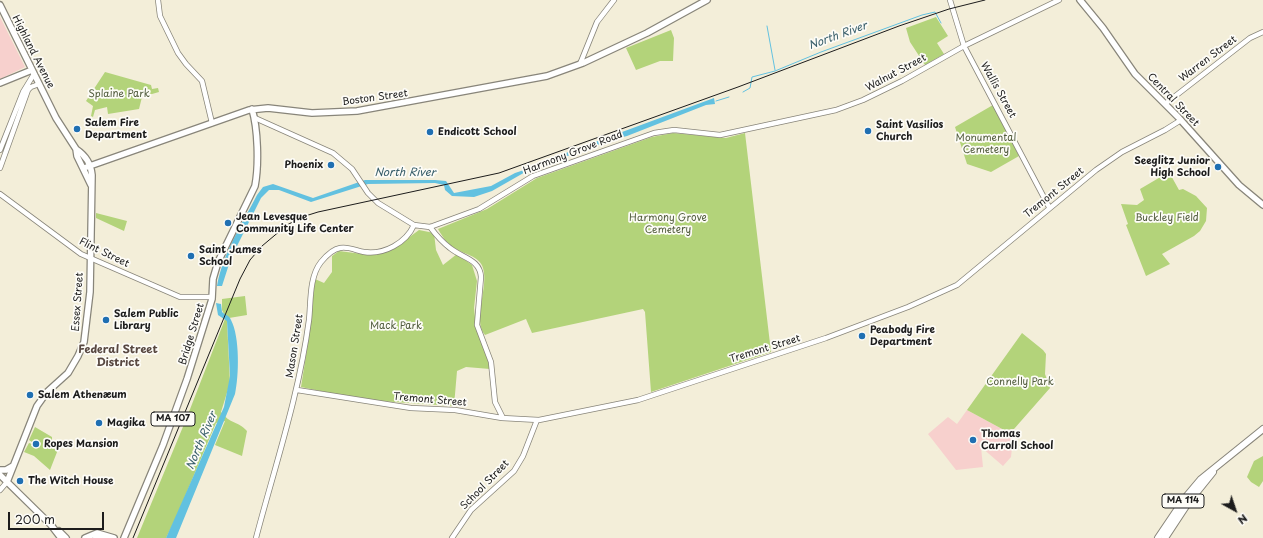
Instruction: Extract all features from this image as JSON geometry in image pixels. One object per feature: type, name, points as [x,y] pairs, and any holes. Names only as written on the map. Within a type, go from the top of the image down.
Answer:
[{"type":"highway","name":"MA 114","points":[[1158,538],[1215,469],[1263,429]]},
{"type":"highway","name":"MA 114","points":[[1164,538],[1178,513]]},
{"type":"highway","points":[[96,538],[104,538]]},
{"type":"main road","name":"Boston Street","points":[[84,168],[252,109],[268,108],[312,113],[357,111],[543,77],[580,64],[666,24],[706,0]]},
{"type":"main road","name":"Central Street","points":[[1080,0],[1104,29],[1132,70],[1234,180],[1263,205]]},
{"type":"main road","name":"Highland Avenue","points":[[0,5],[51,107]]},
{"type":"main road","points":[[0,83],[33,72]]},
{"type":"main road","name":"Essex Street","points":[[7,482],[37,406],[47,392],[68,373],[81,349],[89,307],[92,175],[90,166],[81,153],[76,149],[51,107]]},
{"type":"main road","name":"Bridge Street","points":[[124,538],[164,441],[185,385],[212,297],[213,279],[218,262],[254,186],[256,173],[255,118],[252,109]]},
{"type":"main road","name":"Essex Street","points":[[76,149],[77,156],[91,185]]},
{"type":"main road","points":[[0,470],[6,470],[14,466]]},
{"type":"main road","points":[[0,475],[66,538]]},
{"type":"main road","points":[[51,525],[61,538]]},
{"type":"main road","points":[[85,538],[97,533],[112,537],[122,534],[128,529]]},
{"type":"street","points":[[158,0],[160,16],[178,53],[202,81],[212,122]]},
{"type":"street","points":[[580,64],[595,26],[614,0]]},
{"type":"street","name":"Wallis Street","points":[[950,0],[964,46],[1049,207]]},
{"type":"street","name":"Walnut Street","points":[[732,132],[826,113],[850,105],[902,81],[964,46],[1059,0]]},
{"type":"street","name":"Warren Street","points":[[1165,104],[1250,38],[1263,32]]},
{"type":"street","points":[[0,150],[23,92],[33,72]]},
{"type":"street","points":[[0,168],[28,90],[39,84]]},
{"type":"street","points":[[255,118],[319,146],[342,160],[352,169],[378,203],[414,225],[430,227],[449,248],[474,262],[480,270],[481,277],[477,326],[491,362],[495,402],[503,418]]},
{"type":"street","name":"Tremont Street","points":[[297,390],[397,406],[455,410],[503,418],[536,420],[638,400],[822,340],[902,310],[961,282],[1049,207],[1110,160],[1180,120]]},
{"type":"street","name":"Harmony Grove Road","points":[[430,227],[479,209],[533,176],[650,134],[669,130],[714,135],[732,132]]},
{"type":"street","name":"Flint Street","points":[[0,194],[70,247],[90,258],[180,297],[212,297]]},
{"type":"street","name":"Mason Street","points":[[256,538],[297,390],[313,279],[319,265],[328,254],[341,248],[371,252],[396,245],[407,237],[414,225]]},
{"type":"street","name":"School Street","points":[[452,538],[471,510],[514,471],[523,456],[536,420]]},
{"type":"street","name":"Essex Street","points":[[0,490],[7,482]]},
{"type":"shaded area","points":[[0,17],[25,67],[0,79]]},
{"type":"shaded area","name":"Thomas Carroll School","points":[[967,410],[1004,430],[1014,429],[1011,457],[1003,466],[981,447],[983,467],[956,470],[928,434],[948,417],[957,424]]},
{"type":"green space","points":[[936,17],[948,36],[937,43],[944,54],[925,65],[910,42],[906,28]]},
{"type":"green space","points":[[671,30],[674,38],[673,61],[660,61],[636,70],[626,48]]},
{"type":"green space","name":"Splaine Park","points":[[105,72],[151,85],[152,89],[158,88],[159,92],[152,94],[143,93],[139,109],[108,114],[107,107],[95,110],[93,117],[91,116],[93,106],[86,101]]},
{"type":"green space","name":"Monumental Cemetery","points":[[993,105],[1019,156],[991,172],[967,164],[955,127]]},
{"type":"green space","name":"Harmony Grove Cemetery","points":[[673,133],[726,138],[745,133],[771,352],[651,392],[645,312],[643,309],[532,333],[526,319],[485,335],[481,329],[480,321],[484,284],[483,268],[475,258],[451,246],[438,229],[487,209],[537,178],[652,137]]},
{"type":"green space","name":"Buckley Field","points":[[1169,172],[1179,190],[1183,189],[1196,196],[1207,208],[1206,221],[1200,231],[1194,236],[1162,254],[1170,264],[1146,276],[1126,225],[1128,224],[1121,204],[1137,205],[1144,200],[1140,189]]},
{"type":"green space","points":[[96,213],[127,221],[124,231],[96,218]]},
{"type":"green space","name":"Mack Park","points":[[419,230],[434,233],[436,250],[443,265],[457,254],[472,265],[477,281],[474,308],[476,326],[487,351],[490,369],[466,367],[457,371],[454,406],[364,400],[301,387],[308,343],[315,279],[324,283],[332,272],[332,256],[339,251],[370,255],[396,247]]},
{"type":"green space","points":[[245,296],[247,315],[229,318],[227,321],[230,383],[221,412],[228,419],[247,431],[242,456],[215,445],[225,421],[216,423],[166,538],[137,538],[187,417],[225,319],[222,318],[224,314],[222,310],[222,299]]},
{"type":"green space","name":"Connelly Park","points":[[1022,333],[1046,354],[1045,374],[1050,388],[1014,429],[1004,430],[967,410]]},
{"type":"green space","points":[[35,427],[52,437],[52,440],[59,447],[50,470],[34,456],[24,452],[29,443],[32,444],[31,446],[39,448],[41,443],[34,440],[32,442],[29,440]]},
{"type":"green space","points":[[1263,456],[1263,481],[1259,487],[1251,482],[1247,477],[1254,461]]},
{"type":"water","points":[[714,98],[715,104],[706,105],[627,136],[611,140],[527,171],[492,191],[474,197],[452,196],[445,190],[444,185],[435,183],[368,184],[311,202],[279,190],[269,190],[261,198],[231,258],[222,286],[217,286],[228,250],[257,195],[263,187],[273,184],[313,198],[365,180],[446,181],[454,193],[491,186],[515,173],[554,160],[568,152]]},
{"type":"water","points":[[216,303],[221,304],[222,312],[230,318],[236,336],[238,367],[235,394],[176,538],[166,538],[224,407],[230,376],[227,321],[218,315]]},
{"type":"waterway","name":"North River","points":[[743,92],[750,88],[752,77],[775,71],[821,52],[922,15],[935,12],[941,23]]},
{"type":"waterway","points":[[767,26],[775,70]]},
{"type":"waterway","name":"North River","points":[[716,101],[729,97]]},
{"type":"railway","points":[[133,538],[240,279],[250,260],[262,246],[287,225],[302,217],[318,212],[499,173],[738,87],[899,26],[949,9],[985,0]]},
{"type":"place","name":"Salem Fire Department","points":[[77,129]]},
{"type":"place","name":"Saint Vasilios Church","points":[[868,131]]},
{"type":"place","name":"Endicott School","points":[[430,132]]},
{"type":"place","name":"Phoenix","points":[[331,165]]},
{"type":"place","name":"Seeglitz Junior High School","points":[[1218,167]]},
{"type":"place","name":"Jean Levesque Community Life Center","points":[[228,223]]},
{"type":"place","name":"Saint James School","points":[[191,256]]},
{"type":"place","name":"Salem Public Library","points":[[106,320]]},
{"type":"place","name":"Peabody Fire Department","points":[[862,336]]},
{"type":"place","name":"Salem Athenæum","points":[[30,395]]},
{"type":"place","name":"Magika","points":[[99,423]]},
{"type":"place","name":"Thomas Carroll School","points":[[973,440]]},
{"type":"place","name":"Ropes Mansion","points":[[36,444]]},
{"type":"place","name":"The Witch House","points":[[20,481]]},
{"type":"district","name":"Federal Street District","points":[[118,356]]}]
